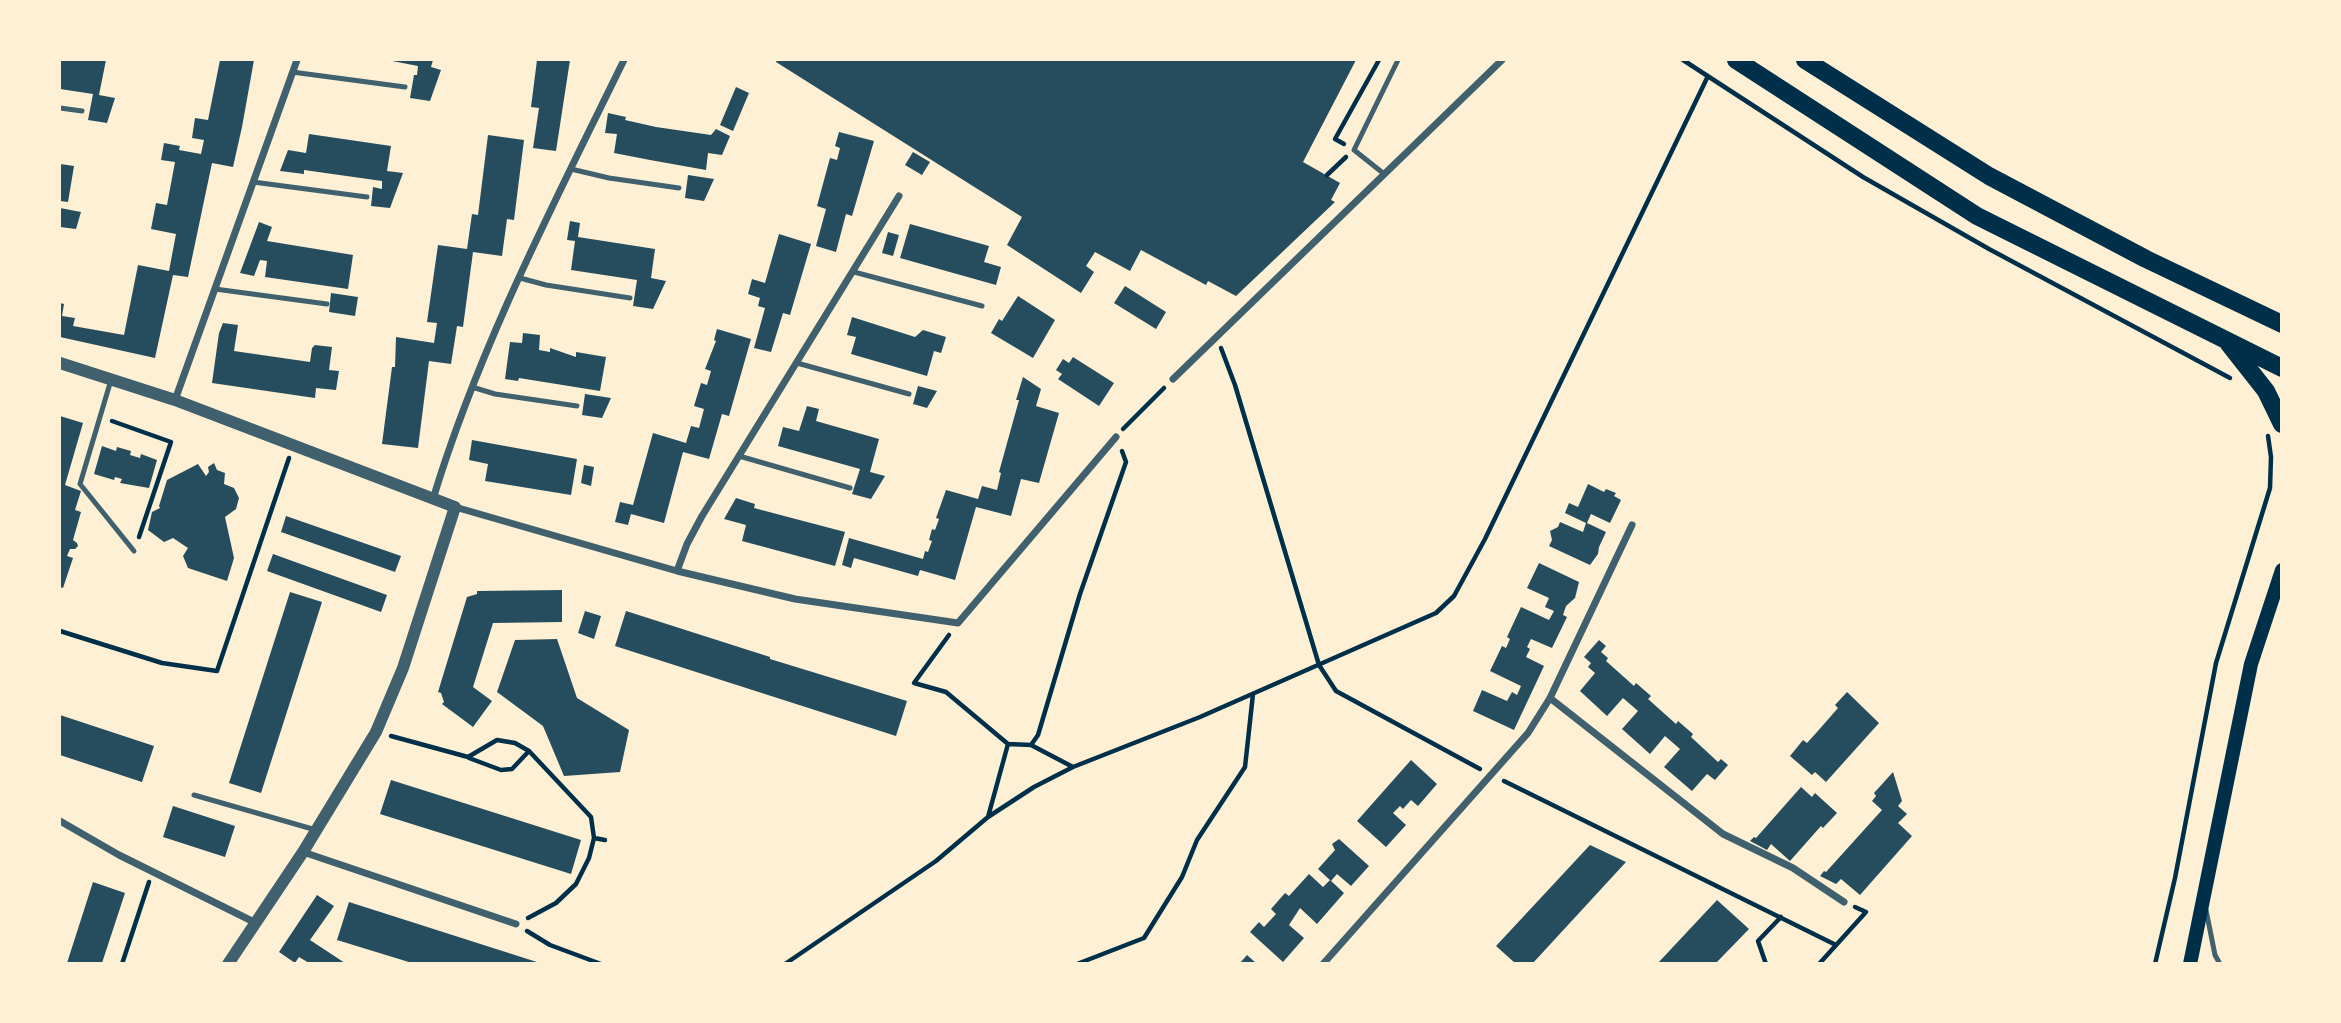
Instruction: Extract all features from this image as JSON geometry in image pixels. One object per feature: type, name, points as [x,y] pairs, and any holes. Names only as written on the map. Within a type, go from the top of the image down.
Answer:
[{"type":"main road","points":[[1736,60],[1977,216],[2281,368]]},
{"type":"main road","points":[[1805,60],[1989,176],[2146,259],[2281,324]]},
{"type":"main road","points":[[2227,341],[2266,391],[2274,425]]},
{"type":"main road","points":[[2190,964],[2251,664],[2281,570]]},
{"type":"street","points":[[175,400],[296,60]]},
{"type":"street","points":[[433,499],[446,453],[472,387],[520,278],[624,60]]},
{"type":"street","points":[[1174,379],[1502,60]]},
{"type":"street","points":[[677,571],[702,516],[900,196]]},
{"type":"street","points":[[60,363],[175,400],[455,507],[677,571],[795,599],[887,615],[958,623],[1116,437]]},
{"type":"street","points":[[228,964],[303,852],[376,732],[403,668],[455,507]]},
{"type":"street","points":[[1323,964],[1528,733],[1550,698],[1632,525]]},
{"type":"street","points":[[1550,698],[1723,834],[1793,868],[1844,902]]},
{"type":"street","points":[[60,821],[119,855],[256,923]]},
{"type":"street","points":[[303,852],[516,924]]},
{"type":"lane","points":[[1383,173],[1354,150],[1398,60]]},
{"type":"lane","points":[[292,72],[405,87]]},
{"type":"lane","points":[[60,107],[82,111]]},
{"type":"lane","points":[[571,169],[609,178],[679,188]]},
{"type":"lane","points":[[253,181],[367,197]]},
{"type":"lane","points":[[854,272],[982,306]]},
{"type":"lane","points":[[520,278],[546,285],[629,298]]},
{"type":"lane","points":[[215,289],[327,304]]},
{"type":"lane","points":[[797,363],[909,394]]},
{"type":"lane","points":[[111,380],[80,484],[134,551]]},
{"type":"lane","points":[[472,387],[495,394],[578,406]]},
{"type":"lane","points":[[739,456],[850,488]]},
{"type":"lane","points":[[194,795],[316,830]]},
{"type":"lane","points":[[2204,894],[2215,955],[2220,964]]},
{"type":"path","points":[[1327,176],[1354,150],[1335,139],[1379,60]]},
{"type":"path","points":[[1683,60],[1863,177],[1989,249],[2235,381]]},
{"type":"path","points":[[785,964],[936,861],[988,817],[1034,787],[1073,767],[1253,694],[1436,613],[1454,596],[1485,539],[1708,76]]},
{"type":"path","points":[[1216,336],[1235,385],[1319,665],[1336,691],[1490,774],[1836,944]]},
{"type":"path","points":[[1031,745],[1038,735],[1080,594],[1126,462],[1116,437],[1174,379]]},
{"type":"path","points":[[100,417],[171,442],[134,551]]},
{"type":"path","points":[[2155,964],[2175,878],[2216,663],[2270,488],[2274,425]]},
{"type":"path","points":[[60,631],[162,663],[217,671],[294,444]]},
{"type":"path","points":[[958,623],[914,683],[946,692],[1008,744],[1031,745],[1073,767]]},
{"type":"path","points":[[1077,964],[1143,938],[1182,877],[1197,840],[1245,767],[1253,694]]},
{"type":"path","points":[[376,732],[468,757],[500,770],[512,769],[529,751]]},
{"type":"path","points":[[468,757],[497,740],[515,743],[529,751],[591,817],[594,838],[589,858],[576,884],[556,903],[516,924]]},
{"type":"path","points":[[988,817],[1008,744]]},
{"type":"path","points":[[594,838],[606,840]]},
{"type":"path","points":[[122,964],[153,871]]},
{"type":"path","points":[[1819,964],[1866,912],[1844,902]]},
{"type":"path","points":[[1766,964],[1759,941],[1781,917]]},
{"type":"path","points":[[516,924],[550,945],[601,964]]},
{"type":"building","points":[[60,60],[106,60],[99,95],[115,98],[107,123],[88,120],[93,94],[60,89]]},
{"type":"building","points":[[220,60],[254,60],[242,127],[233,167],[212,163],[188,277],[173,275],[155,358],[60,337],[60,303],[64,304],[62,316],[75,318],[73,326],[124,335],[138,265],[169,271],[176,234],[151,229],[156,203],[167,205],[175,162],[161,160],[164,143],[180,146],[179,150],[201,154],[204,140],[192,138],[195,118],[208,120]]},
{"type":"building","points":[[387,60],[433,60],[431,67],[441,70],[430,101],[410,98],[418,66]]},
{"type":"building","points":[[537,60],[570,60],[556,151],[533,148],[539,108],[531,107]]},
{"type":"building","points":[[1356,60],[1303,162],[1340,183],[1331,200],[1335,202],[1236,296],[1208,281],[1206,285],[1141,250],[1130,271],[1095,252],[1086,266],[1094,272],[1081,293],[1007,245],[1022,217],[776,62]]},
{"type":"building","points":[[736,87],[749,93],[733,131],[720,125]]},
{"type":"building","points":[[608,113],[656,127],[711,135],[716,129],[730,136],[722,155],[708,153],[706,170],[650,160],[614,153],[617,134],[605,133]]},
{"type":"building","points":[[839,132],[874,141],[852,216],[846,214],[836,252],[816,246],[826,209],[817,206],[830,158],[837,160],[840,148],[835,146]]},
{"type":"building","points":[[309,134],[391,146],[387,171],[403,173],[390,208],[371,206],[373,187],[382,189],[382,181],[304,170],[304,174],[280,171],[288,150],[306,153]]},
{"type":"building","points":[[488,135],[524,140],[514,220],[507,219],[502,256],[473,252],[463,327],[457,326],[451,364],[429,361],[418,448],[382,444],[392,367],[395,367],[396,337],[434,343],[437,323],[427,322],[438,245],[467,249],[472,214],[478,215]]},
{"type":"building","points":[[913,152],[930,162],[922,175],[905,165]]},
{"type":"building","points":[[60,164],[74,166],[68,202],[60,201]]},
{"type":"building","points":[[688,175],[714,179],[704,201],[685,198]]},
{"type":"building","points":[[60,208],[81,212],[76,229],[60,227]]},
{"type":"building","points":[[570,221],[580,223],[578,237],[655,249],[651,278],[666,281],[653,309],[633,306],[637,280],[571,270],[575,241],[567,240]]},
{"type":"building","points":[[259,222],[272,227],[267,241],[353,255],[348,289],[265,277],[267,261],[260,260],[254,276],[240,273]]},
{"type":"building","points":[[910,224],[989,246],[984,262],[1001,267],[996,285],[900,258]]},
{"type":"building","points":[[888,232],[899,235],[893,256],[882,253]]},
{"type":"building","points":[[779,234],[811,244],[790,315],[783,313],[771,352],[754,348],[765,308],[758,306],[760,298],[748,294],[752,279],[765,283]]},
{"type":"building","points":[[1125,286],[1166,312],[1156,329],[1114,303]]},
{"type":"building","points":[[331,293],[358,297],[355,316],[329,312]]},
{"type":"building","points":[[1018,296],[1055,320],[1033,358],[991,333]]},
{"type":"building","points":[[852,317],[915,337],[923,330],[946,337],[941,353],[934,351],[927,376],[851,354],[856,337],[847,335]]},
{"type":"building","points":[[223,323],[238,325],[234,351],[310,362],[315,345],[332,347],[329,370],[339,371],[336,390],[316,388],[315,398],[212,383],[219,333]]},
{"type":"building","points":[[717,329],[751,339],[729,416],[722,414],[709,459],[683,452],[664,523],[631,514],[628,525],[615,522],[620,502],[633,505],[653,433],[686,443],[691,426],[699,428],[704,409],[694,406],[701,383],[707,385],[711,371],[705,369],[716,341]]},
{"type":"building","points":[[523,333],[540,335],[539,350],[550,352],[550,348],[576,357],[576,352],[606,357],[600,391],[519,378],[518,381],[505,379],[510,342],[522,343]]},
{"type":"building","points":[[1073,357],[1114,383],[1099,406],[1058,379],[1062,374],[1056,370],[1063,359],[1069,363]]},
{"type":"building","points":[[1023,377],[1041,389],[1036,406],[1059,413],[1039,483],[1021,479],[1011,516],[976,507],[955,580],[920,570],[918,576],[854,558],[851,568],[842,565],[849,538],[923,559],[932,541],[929,540],[932,529],[935,530],[939,519],[936,518],[946,490],[978,499],[982,486],[997,490]]},
{"type":"building","points":[[918,386],[937,391],[927,408],[913,404]]},
{"type":"building","points":[[585,394],[611,398],[602,418],[582,415]]},
{"type":"building","points":[[807,406],[819,409],[816,421],[879,439],[870,472],[885,476],[871,499],[852,494],[860,469],[778,446],[783,427],[799,431]]},
{"type":"building","points":[[60,416],[83,423],[65,485],[81,491],[75,510],[81,512],[73,540],[78,546],[70,549],[67,556],[73,558],[63,588],[60,587]]},
{"type":"building","points":[[472,440],[577,459],[571,495],[485,481],[488,464],[469,460]]},
{"type":"building","points":[[102,446],[116,451],[117,447],[131,451],[130,455],[140,458],[141,454],[157,460],[149,488],[120,483],[122,479],[115,477],[114,480],[94,474]]},
{"type":"building","points":[[214,463],[217,470],[225,473],[224,484],[234,488],[239,498],[236,509],[225,517],[234,558],[227,581],[188,568],[183,556],[188,548],[173,538],[164,542],[148,530],[152,512],[160,508],[167,480],[198,464],[206,476],[208,467]]},
{"type":"building","points":[[584,465],[594,467],[591,486],[581,483]]},
{"type":"building","points":[[1588,484],[1604,492],[1606,489],[1616,493],[1614,496],[1621,500],[1610,523],[1591,514],[1587,523],[1606,532],[1598,554],[1590,565],[1549,546],[1552,540],[1550,531],[1558,527],[1560,522],[1583,532],[1586,523],[1565,513],[1569,503],[1578,507]]},
{"type":"building","points":[[736,498],[755,504],[754,508],[845,532],[835,566],[742,541],[746,525],[724,519]]},
{"type":"building","points":[[286,516],[401,556],[395,572],[281,532]]},
{"type":"building","points":[[273,554],[387,595],[381,612],[267,571]]},
{"type":"building","points":[[1539,563],[1579,582],[1575,598],[1566,606],[1563,615],[1567,617],[1552,648],[1531,639],[1527,647],[1530,649],[1526,657],[1544,666],[1514,730],[1473,711],[1482,690],[1507,701],[1512,692],[1517,695],[1521,686],[1490,671],[1502,646],[1506,648],[1510,639],[1507,637],[1521,607],[1549,620],[1554,611],[1545,607],[1549,598],[1527,588]]},
{"type":"building","points":[[562,590],[562,622],[493,623],[473,687],[492,701],[473,727],[442,704],[444,702],[441,693],[438,692],[467,597],[477,594],[477,591]]},
{"type":"building","points":[[290,592],[322,602],[261,793],[229,783]]},
{"type":"building","points":[[585,611],[601,616],[594,639],[578,633]]},
{"type":"building","points":[[626,611],[907,701],[896,736],[615,646]]},
{"type":"building","points":[[557,639],[577,698],[629,730],[620,772],[564,776],[543,726],[497,692],[515,640]]},
{"type":"building","points":[[1599,640],[1606,646],[1601,652],[1608,658],[1606,661],[1634,686],[1636,683],[1651,696],[1648,699],[1676,724],[1678,721],[1693,734],[1691,737],[1718,762],[1721,759],[1728,765],[1715,780],[1707,774],[1692,791],[1664,767],[1680,749],[1665,736],[1650,754],[1622,729],[1638,711],[1623,698],[1607,716],[1580,691],[1595,673],[1588,667],[1591,663],[1584,657]]},
{"type":"building","points":[[1847,692],[1879,723],[1826,782],[1815,772],[1812,775],[1790,756],[1803,740],[1807,743],[1817,732],[1838,708],[1835,705]]},
{"type":"building","points":[[60,715],[154,746],[142,782],[60,755]]},
{"type":"building","points":[[1411,760],[1437,784],[1418,806],[1411,800],[1403,809],[1400,806],[1393,813],[1406,825],[1386,847],[1357,821]]},
{"type":"building","points":[[1893,772],[1902,801],[1898,806],[1907,814],[1898,823],[1912,836],[1860,895],[1841,879],[1836,884],[1820,876],[1882,810],[1872,801],[1876,796],[1874,793]]},
{"type":"building","points":[[391,780],[581,840],[571,874],[380,814]]},
{"type":"building","points":[[1801,787],[1812,797],[1815,793],[1837,813],[1823,828],[1821,826],[1790,861],[1771,844],[1767,850],[1750,841],[1756,838]]},
{"type":"building","points":[[173,806],[235,826],[225,857],[163,837]]},
{"type":"building","points":[[1339,839],[1369,866],[1351,886],[1337,874],[1331,881],[1318,869],[1335,850],[1332,844]]},
{"type":"building","points":[[1590,845],[1626,862],[1533,963],[1515,963],[1496,946]]},
{"type":"building","points":[[1309,874],[1323,887],[1330,880],[1344,893],[1317,924],[1300,908],[1289,925],[1304,938],[1283,962],[1250,932],[1259,922],[1264,927],[1276,914],[1271,909],[1285,893],[1289,896]]},
{"type":"building","points":[[93,882],[125,893],[102,963],[67,963]]},
{"type":"building","points":[[317,895],[334,906],[310,940],[345,963],[309,963],[299,957],[295,963],[279,952]]},
{"type":"building","points":[[1717,900],[1749,929],[1716,963],[1658,963]]},
{"type":"building","points":[[349,902],[540,963],[412,963],[337,940]]},
{"type":"building","points":[[1247,955],[1256,963],[1240,963]]}]
